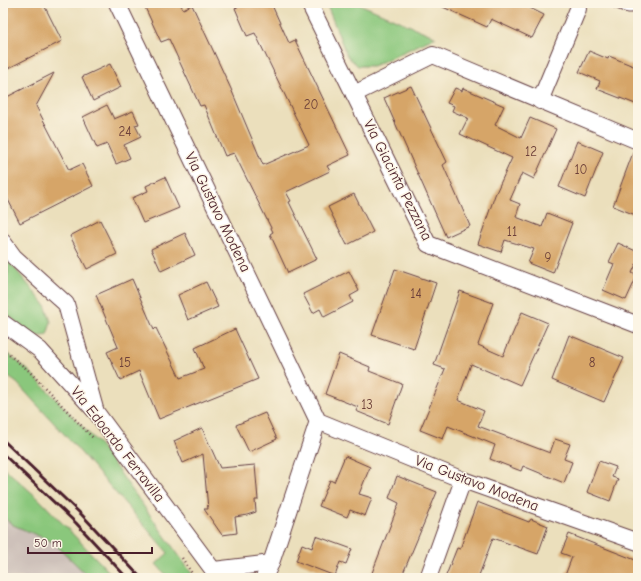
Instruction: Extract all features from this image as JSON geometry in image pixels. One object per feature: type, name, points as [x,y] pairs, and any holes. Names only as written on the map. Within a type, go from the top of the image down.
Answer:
[{"type":"street","name":"Via Gustavo Modena","points":[[117,3],[318,421],[463,480],[638,542]]},
{"type":"street","name":"Via Giacinta Pezzana","points":[[309,3],[428,244],[638,325]]},
{"type":"street","points":[[540,101],[579,6]]},
{"type":"street","points":[[354,94],[433,55],[638,141]]},
{"type":"street","points":[[3,242],[14,257],[66,304],[96,412]]},
{"type":"street","name":"Via Edoardo Ferravilla","points":[[3,323],[40,350],[96,412],[217,574]]},
{"type":"street","points":[[264,578],[271,563],[318,421]]},
{"type":"street","points":[[428,578],[463,480]]},
{"type":"street","points":[[217,574],[271,563]]},
{"type":"lane","points":[[615,3],[630,9],[634,9],[638,5]]},
{"type":"path","points":[[3,350],[28,370],[94,439]]},
{"type":"path","points":[[182,558],[195,578]]},
{"type":"shaded area","points":[[3,480],[105,578],[3,578]]},
{"type":"green space","points":[[326,3],[357,3],[436,37],[373,66],[358,66],[347,56]]},
{"type":"green space","points":[[7,259],[45,305],[51,322],[47,335],[35,335],[29,332],[3,310],[3,282],[8,273]]},
{"type":"green space","points":[[3,350],[28,370],[100,445],[195,578],[169,578],[156,564],[168,553],[75,446],[17,383],[3,373]]},
{"type":"green space","points":[[3,467],[39,499],[115,578],[90,578],[53,542],[13,525],[3,517]]},
{"type":"building","points":[[3,3],[43,3],[62,41],[3,71]]},
{"type":"building","points":[[143,3],[180,3],[183,9],[192,5],[231,89],[263,165],[309,145],[255,33],[247,36],[235,8],[247,3],[271,3],[289,43],[295,40],[350,155],[327,166],[330,171],[286,192],[291,201],[289,202],[317,259],[288,273],[270,234],[273,232],[234,153],[225,156],[204,105],[200,106],[169,39],[161,42]]},
{"type":"building","points":[[434,3],[520,3],[544,15],[532,38],[491,19],[487,27]]},
{"type":"building","points":[[589,51],[608,59],[609,56],[638,68],[638,105],[597,89],[600,81],[579,72]]},
{"type":"building","points":[[110,64],[121,87],[93,101],[82,77]]},
{"type":"building","points":[[54,73],[36,106],[69,170],[82,164],[93,186],[20,223],[3,190],[3,99]]},
{"type":"building","points":[[411,86],[447,162],[443,165],[470,226],[446,237],[384,98]]},
{"type":"building","points":[[455,88],[462,91],[463,88],[504,106],[495,125],[521,138],[530,118],[556,129],[534,179],[522,173],[510,200],[520,204],[516,217],[542,227],[547,213],[572,223],[553,273],[528,263],[534,249],[505,240],[501,252],[478,244],[495,195],[512,158],[460,134],[468,118],[452,111],[454,106],[447,103]]},
{"type":"building","points":[[107,105],[114,119],[133,111],[139,124],[135,125],[141,137],[124,145],[130,158],[116,164],[107,144],[97,148],[83,117]]},
{"type":"building","points":[[577,141],[603,152],[585,198],[559,187]]},
{"type":"building","points":[[634,150],[638,150],[638,216],[613,206]]},
{"type":"building","points":[[165,177],[179,208],[143,223],[132,198],[148,191],[146,186]]},
{"type":"building","points":[[354,194],[373,232],[347,245],[328,207]]},
{"type":"building","points":[[100,220],[117,254],[87,269],[70,236]]},
{"type":"building","points":[[185,233],[195,255],[161,271],[151,249]]},
{"type":"building","points":[[618,243],[638,252],[638,260],[632,273],[637,276],[626,300],[603,290],[614,264],[609,262]]},
{"type":"building","points":[[395,269],[436,283],[414,349],[372,335]]},
{"type":"building","points":[[349,271],[359,291],[350,296],[353,302],[324,317],[320,309],[313,313],[303,294]]},
{"type":"building","points":[[132,279],[154,330],[156,328],[180,378],[204,369],[195,348],[235,329],[258,379],[159,419],[139,371],[120,380],[107,352],[118,347],[96,295]]},
{"type":"building","points":[[206,282],[218,307],[188,320],[178,295]]},
{"type":"building","points":[[460,291],[493,303],[478,345],[503,356],[522,312],[548,323],[520,385],[471,364],[458,400],[484,411],[478,426],[550,453],[555,439],[570,444],[564,459],[572,462],[564,483],[523,466],[521,471],[490,459],[495,445],[448,426],[443,439],[420,430],[445,369],[434,365]]},
{"type":"building","points":[[569,335],[624,358],[604,402],[552,380]]},
{"type":"building","points":[[339,354],[370,367],[369,371],[402,384],[388,424],[356,411],[358,407],[325,394]]},
{"type":"building","points":[[265,413],[277,439],[249,452],[236,425]]},
{"type":"building","points":[[202,428],[220,468],[255,465],[258,500],[255,500],[256,512],[235,517],[237,533],[222,535],[204,509],[208,509],[203,454],[183,463],[174,441]]},
{"type":"building","points":[[345,456],[370,467],[359,494],[372,498],[365,516],[350,510],[347,517],[319,506],[330,480],[334,482]]},
{"type":"building","points":[[599,461],[616,467],[612,477],[618,479],[610,501],[587,492]]},
{"type":"building","points":[[397,476],[437,492],[401,578],[370,578],[399,503],[389,498]]},
{"type":"building","points":[[477,502],[529,522],[531,519],[548,526],[538,554],[493,538],[478,578],[445,578],[457,548],[460,549]]},
{"type":"building","points":[[569,534],[638,561],[638,578],[564,578],[572,557],[561,553]]},
{"type":"building","points":[[316,536],[352,549],[346,564],[340,562],[335,576],[296,561],[302,544],[312,548]]},
{"type":"railway","points":[[3,440],[82,515],[141,578]]},
{"type":"railway","points":[[3,454],[76,523],[127,578]]}]
